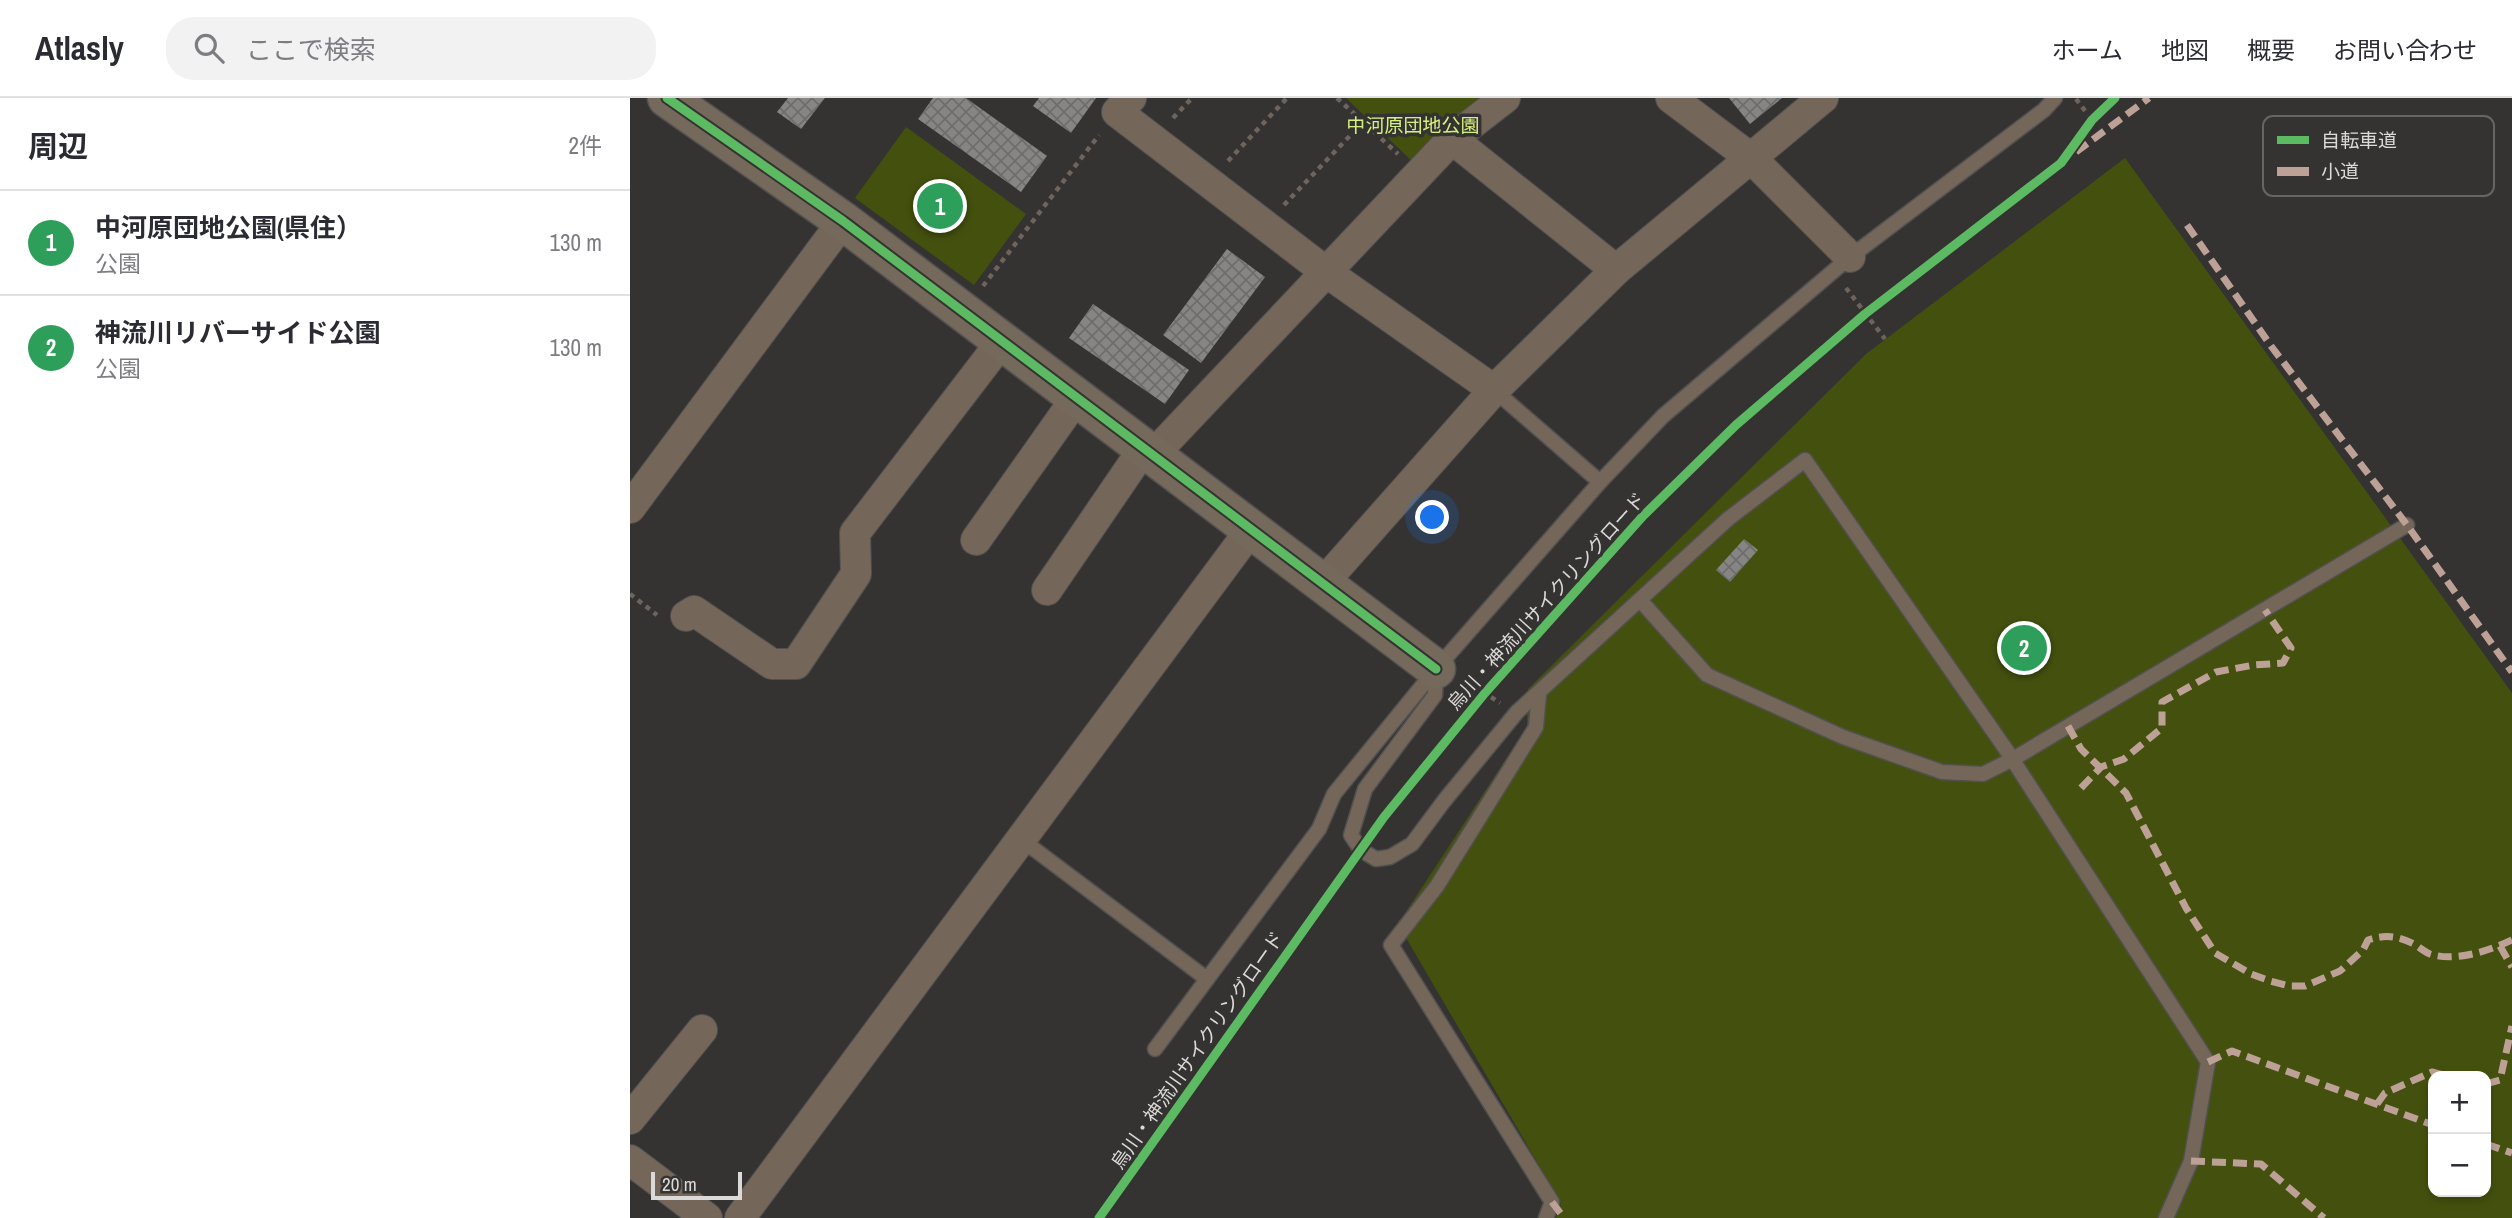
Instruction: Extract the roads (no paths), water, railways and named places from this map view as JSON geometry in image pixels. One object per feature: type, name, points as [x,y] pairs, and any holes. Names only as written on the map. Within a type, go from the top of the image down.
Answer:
[{"type":"street","points":[[667,98],[843,221],[1436,668]]},
{"type":"street","points":[[1047,590],[1149,452],[1452,139],[1504,98]]},
{"type":"street","points":[[1671,98],[1752,159],[1842,264]]},
{"type":"street","points":[[1323,583],[1494,390],[1616,270],[1823,98]]},
{"type":"street","points":[[1124,105],[1208,182],[1326,272],[1494,390]]},
{"type":"street","points":[[1452,139],[1616,270]]},
{"type":"street","points":[[630,508],[843,221]]},
{"type":"street","points":[[686,616],[694,611],[772,664],[796,664],[856,574],[855,533],[1002,341]]},
{"type":"street","points":[[975,540],[1077,397]]},
{"type":"street","points":[[740,1218],[1252,528]]},
{"type":"street","points":[[630,1119],[702,1030]]},
{"type":"street","points":[[630,1160],[707,1218]]},
{"type":"lane","points":[[1155,1049],[1319,829],[1334,794],[1436,668],[1600,482],[1663,416],[1842,264],[2045,110],[2055,98]]},
{"type":"lane","points":[[1494,390],[1600,482]]},
{"type":"lane","points":[[1436,668],[1434,695],[1365,789],[1354,821],[1351,835],[1361,850],[1376,859],[1390,858],[1412,844],[1517,712],[1728,519],[1805,460],[2013,760],[2208,1062],[2190,1161],[2166,1218]]},
{"type":"lane","points":[[1640,600],[1707,675],[1843,737],[1942,772],[1983,774],[2013,760],[2407,525]]},
{"type":"lane","points":[[1539,694],[1536,727],[1437,886],[1391,945],[1552,1202],[1546,1218]]},
{"type":"lane","points":[[1021,840],[1207,979]]},
{"type":"place","name":"中河原団地公園(県住）","points":[[940,206]]},
{"type":"place","name":"神流川リバーサイド公園","points":[[2024,648]]},
{"type":"park label","name":"中河原団地公園","points":[[1413,125]]}]
